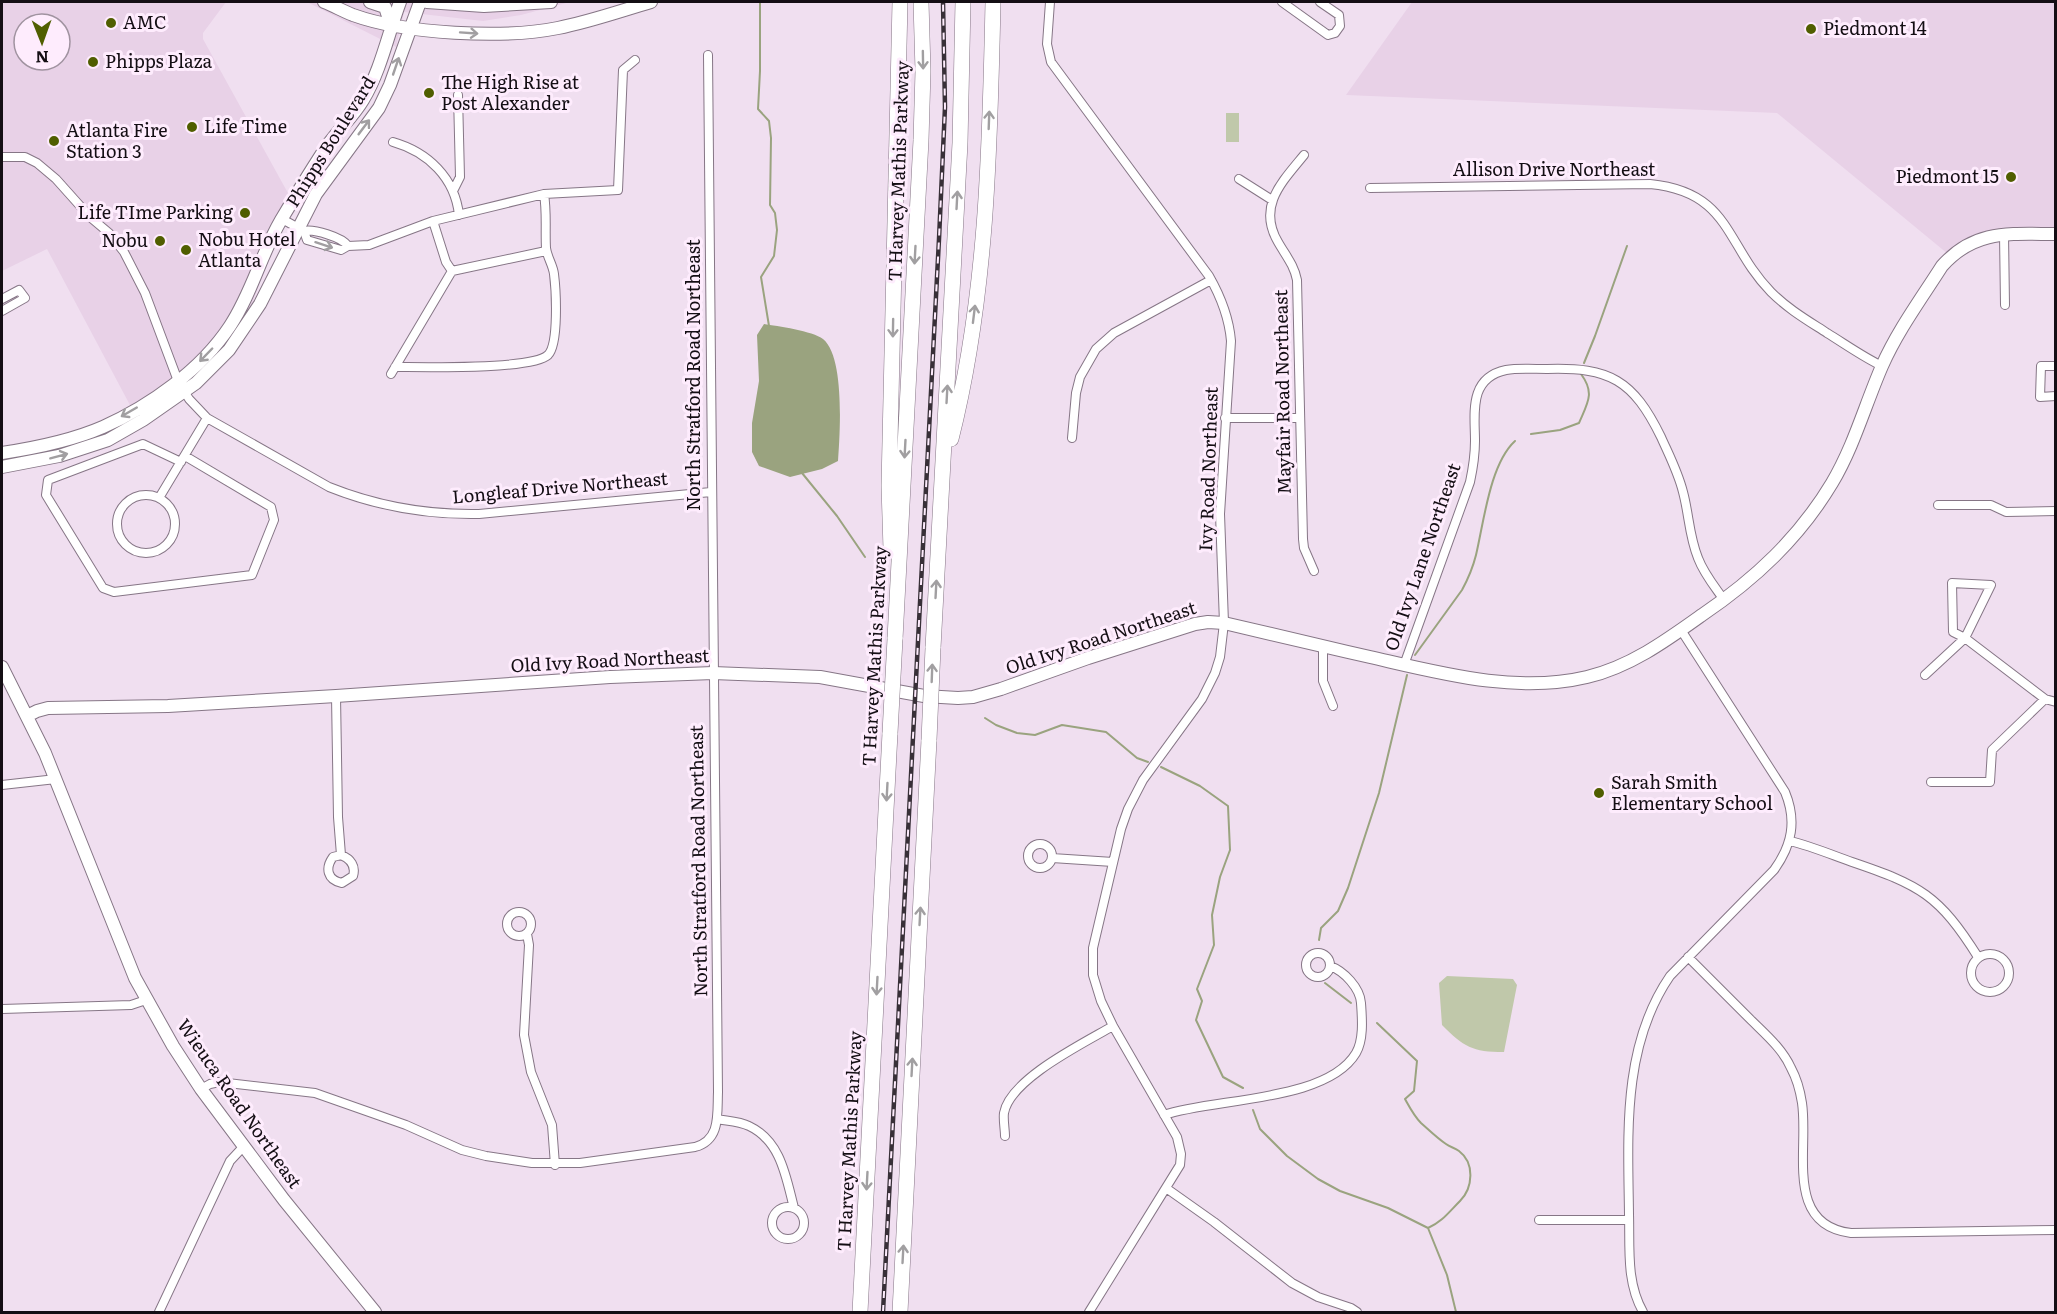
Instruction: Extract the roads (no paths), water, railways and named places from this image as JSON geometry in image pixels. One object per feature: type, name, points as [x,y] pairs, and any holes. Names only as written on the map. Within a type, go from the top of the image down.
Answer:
[{"type":"highway","points":[[895,639],[889,486],[900,2]]},
{"type":"highway","name":"T Harvey Mathis Parkway","points":[[860,1312],[921,140],[923,71],[921,2]]},
{"type":"highway","points":[[900,1312],[960,143],[963,2]]},
{"type":"highway","points":[[943,474],[964,378],[983,241],[993,2]]},
{"type":"street","points":[[324,2],[354,15],[391,25],[484,34],[528,33],[558,28],[651,2]]},
{"type":"street","points":[[370,2],[389,4],[391,25]]},
{"type":"street","name":"Phipps Boulevard","points":[[2,467],[51,458],[108,440],[143,420],[181,386],[230,326],[246,298],[282,219],[328,144],[364,99],[375,76],[400,2]]},
{"type":"street","name":"Phipps Boulevard","points":[[2,453],[56,442],[103,427],[212,369],[238,338],[260,304],[302,230],[316,194],[378,108],[390,85],[420,2]]},
{"type":"street","points":[[428,2],[484,6],[550,2]]},
{"type":"street","name":"Ivy Road Northeast","points":[[1050,2],[1047,44],[1048,54],[1055,69],[1219,293],[1230,328],[1231,359],[1225,418],[1220,514],[1224,623],[1220,657],[1209,687],[1135,794],[1121,829],[1095,933],[1092,961],[1096,988],[1113,1026],[1177,1137],[1181,1154],[1177,1172],[1089,1312]]},
{"type":"street","points":[[1282,2],[1328,34],[1335,33],[1340,26],[1339,15],[1320,2]]},
{"type":"street","name":"North Stratford Road Northeast","points":[[201,1089],[219,1082],[315,1093],[406,1125],[462,1150],[532,1163],[555,1165],[580,1163],[695,1148],[707,1142],[713,1135],[717,1119],[708,55]]},
{"type":"street","points":[[282,219],[302,230],[308,240],[341,250],[348,246],[369,245],[433,221],[544,194],[618,190],[624,70],[635,60]]},
{"type":"street","points":[[453,191],[460,177],[458,95]]},
{"type":"street","points":[[393,142],[422,154],[434,163],[446,177],[458,201],[459,215]]},
{"type":"street","points":[[1239,179],[1272,200],[1280,184],[1304,155]]},
{"type":"street","name":"Longleaf Drive Northeast","points":[[2,157],[25,157],[37,163],[109,233],[124,252],[145,292],[181,386],[189,399],[207,418],[329,486],[370,502],[412,511],[446,514],[479,514],[711,492]]},
{"type":"street","name":"Allison Drive Northeast","points":[[1370,188],[1650,184],[1680,189],[1700,199],[1719,215],[1758,277],[1780,301],[1882,366]]},
{"type":"street","points":[[544,194],[547,208],[546,251],[554,273],[555,341],[549,354],[541,359],[493,367],[393,371],[452,271],[546,251]]},
{"type":"street","name":"Mayfair Road Northeast","points":[[1272,200],[1270,215],[1272,230],[1277,242],[1292,262],[1297,280],[1303,539],[1304,548],[1314,571]]},
{"type":"street","points":[[433,221],[446,262],[452,271]]},
{"type":"street","points":[[2004,234],[2005,304]]},
{"type":"street","name":"Old Ivy Road Northeast","points":[[27,716],[48,708],[168,705],[610,677],[713,673],[820,677],[924,696],[958,698],[994,691],[1088,658],[1195,624],[1208,622],[1224,623],[1404,665],[1472,678],[1523,683],[1560,682],[1589,677],[1617,667],[1654,648],[1681,630],[1754,577],[1799,531],[1819,504],[1847,454],[1882,366],[1902,328],[1950,257],[1973,241],[1991,236],[2055,234]]},
{"type":"street","points":[[1072,438],[1076,393],[1087,363],[1096,349],[1114,333],[1211,280]]},
{"type":"street","points":[[2,299],[19,290],[25,298],[2,311]]},
{"type":"street","points":[[2055,366],[2040,366],[2040,396],[2055,396]]},
{"type":"street","name":"Old Ivy Lane Northeast","points":[[1404,665],[1470,482],[1475,453],[1476,397],[1487,380],[1506,370],[1571,368],[1589,370],[1615,379],[1637,396],[1650,415],[1677,471],[1684,494],[1690,535],[1698,559],[1724,600]]},
{"type":"street","points":[[159,498],[207,418]]},
{"type":"street","points":[[1225,418],[1300,418]]},
{"type":"street","points":[[142,444],[183,459],[271,507],[274,520],[252,575],[114,592],[103,588],[46,495],[48,480],[142,444]]},
{"type":"street","points":[[146,494],[159,498],[174,515],[173,536],[160,550],[143,553],[133,550],[123,543],[118,534],[117,517],[121,508],[128,500],[136,496],[146,494]]},
{"type":"street","points":[[1938,505],[1991,505],[2006,512],[2055,511]]},
{"type":"street","points":[[1925,675],[1965,638],[1991,585],[1952,584],[1953,632],[1965,638],[2045,699],[2055,702]]},
{"type":"street","points":[[1643,1312],[1635,1296],[1631,1277],[1629,1120],[1638,1048],[1646,1021],[1656,996],[1670,976],[1774,870],[1784,856],[1790,841],[1792,815],[1785,792],[1681,630]]},
{"type":"street","points":[[1323,646],[1323,681],[1333,706]]},
{"type":"street","name":"Wieuca Road Northeast","points":[[2,667],[56,778],[118,939],[146,1000],[172,1046],[201,1089],[284,1200],[375,1312]]},
{"type":"street","points":[[336,696],[338,817],[341,855]]},
{"type":"street","points":[[1931,782],[1990,782],[1992,750],[2045,699]]},
{"type":"street","points":[[2,785],[56,778]]},
{"type":"street","points":[[1790,841],[1892,875],[1918,888],[1950,915],[1978,957]]},
{"type":"street","points":[[1052,858],[1113,862]]},
{"type":"street","points":[[527,934],[529,945],[524,1035],[531,1072],[552,1125],[555,1165]]},
{"type":"street","points":[[1993,953],[2006,961],[2009,975],[2001,988],[1987,992],[1974,984],[1971,970],[1978,957],[1993,953]]},
{"type":"street","points":[[1688,957],[1775,1044],[1791,1066],[1802,1104],[1805,1197],[1808,1206],[1821,1222],[1839,1232],[1851,1233],[2055,1230]]},
{"type":"street","points":[[1164,1115],[1183,1108],[1263,1097],[1318,1083],[1336,1073],[1351,1060],[1358,1050],[1362,1023],[1361,998],[1356,988],[1339,969],[1330,966]]},
{"type":"street","points":[[2,1010],[131,1005],[146,1000]]},
{"type":"street","points":[[1005,1136],[1004,1112],[1011,1096],[1029,1077],[1113,1026]]},
{"type":"street","points":[[717,1119],[747,1125],[766,1137],[780,1156],[794,1208]]},
{"type":"street","points":[[159,1312],[230,1161],[244,1146]]},
{"type":"street","points":[[1166,1188],[1292,1283],[1318,1297],[1357,1312]]},
{"type":"street","points":[[1539,1220],[1629,1220]]},
{"type":"waterway","points":[[760,2],[758,109],[769,121],[770,205],[775,213],[777,230],[774,256],[761,277],[769,326]]},
{"type":"waterway","points":[[1584,363],[1627,246]]},
{"type":"waterway","points":[[1531,434],[1560,430],[1579,423],[1589,398],[1588,387],[1581,374]]},
{"type":"waterway","points":[[1415,655],[1466,582],[1476,555],[1494,478],[1506,451],[1515,441]]},
{"type":"waterway","points":[[802,473],[837,516],[865,557]]},
{"type":"waterway","points":[[1319,940],[1321,928],[1338,911],[1348,888],[1379,793],[1407,675]]},
{"type":"waterway","points":[[985,718],[1017,733],[1035,735],[1062,725],[1106,732],[1137,758],[1148,762]]},
{"type":"waterway","points":[[1161,767],[1200,786],[1228,806],[1230,850],[1220,877],[1212,915],[1214,945],[1197,989],[1202,1001],[1196,1020],[1223,1077],[1243,1088]]},
{"type":"waterway","points":[[1325,983],[1351,1003]]},
{"type":"waterway","points":[[1377,1023],[1417,1061],[1414,1091],[1405,1099],[1412,1112],[1436,1137],[1459,1151],[1468,1162],[1470,1169],[1470,1183],[1464,1196],[1441,1220],[1428,1228]]},
{"type":"waterway","points":[[1253,1110],[1260,1129],[1287,1156],[1318,1179],[1340,1191],[1388,1208],[1428,1228],[1447,1275],[1456,1312]]},
{"type":"railway","points":[[883,1312],[939,239],[945,107],[943,2]]},
{"type":"place","name":"AMC","points":[[111,23]]},
{"type":"place","name":"Piedmont 14","points":[[1811,29]]},
{"type":"place","name":"Phipps Plaza","points":[[93,62]]},
{"type":"place","name":"The High Rise at Post Alexander","points":[[429,93]]},
{"type":"place","name":"Life Time","points":[[192,127]]},
{"type":"place","name":"Atlanta Fire Station 3","points":[[54,141]]},
{"type":"place","name":"Piedmont 15","points":[[2011,177]]},
{"type":"place","name":"Life TIme Parking","points":[[245,213]]},
{"type":"place","name":"Nobu","points":[[160,241]]},
{"type":"place","name":"Nobu Hotel Atlanta","points":[[186,250]]},
{"type":"place","name":"Sarah Smith Elementary School","points":[[1599,793]]}]
